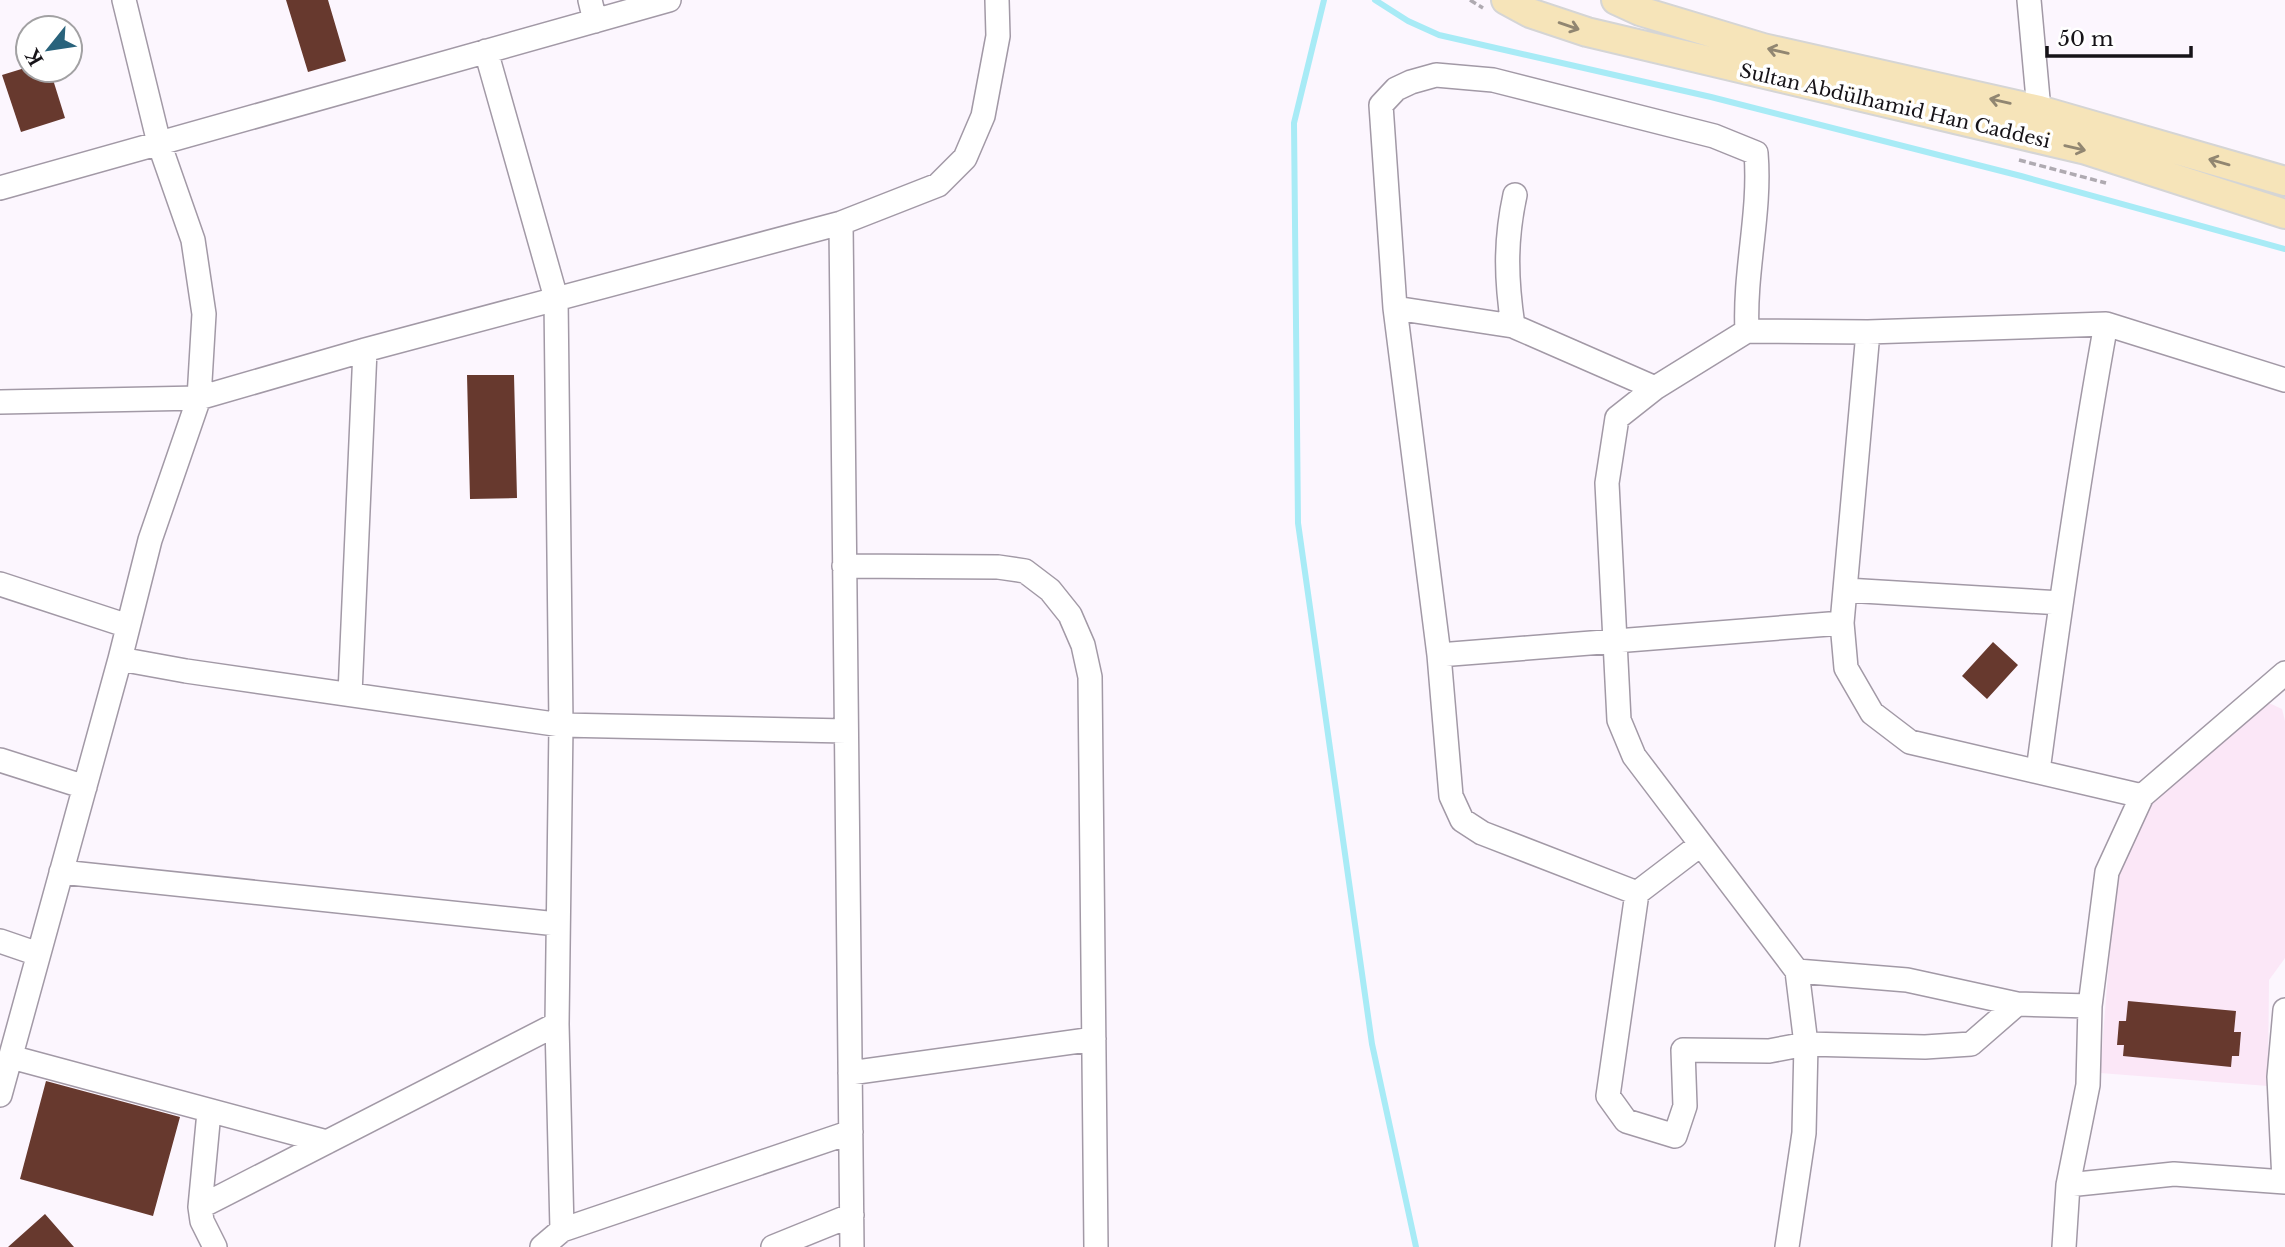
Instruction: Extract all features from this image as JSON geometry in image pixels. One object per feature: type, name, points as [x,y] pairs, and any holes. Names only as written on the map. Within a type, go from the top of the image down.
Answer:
[{"type":"main road","name":"Sultan Abdülhamid Han Caddesi","points":[[1506,0],[1530,13],[1587,32],[2086,150],[2285,214]]},
{"type":"main road","name":"Sultan Abdülhamid Han Caddesi","points":[[1616,0],[1640,11],[1763,48],[2039,110],[2285,181]]},
{"type":"street","points":[[0,1095],[150,540],[199,398],[204,314],[193,240],[159,143],[124,0]]},
{"type":"street","points":[[0,188],[486,51],[593,10],[669,0]]},
{"type":"street","points":[[0,402],[199,398],[365,350],[841,223],[938,185],[965,158],[983,116],[998,36],[997,0]]},
{"type":"street","points":[[2029,0],[2039,110]]},
{"type":"street","points":[[486,51],[556,298],[561,725],[557,1024],[562,1230]]},
{"type":"street","points":[[1637,893],[1482,833],[1462,820],[1451,796],[1440,655],[1395,308],[1381,105],[1396,89],[1436,75],[1493,80],[1714,136],[1756,153],[1758,177],[1746,299],[1747,331]]},
{"type":"street","points":[[1513,326],[1506,284],[1508,228],[1515,195]]},
{"type":"street","points":[[841,223],[852,1247]]},
{"type":"street","points":[[1395,308],[1513,326],[1656,388]]},
{"type":"street","points":[[2038,771],[2090,412],[2106,324]]},
{"type":"street","points":[[1787,1247],[1804,1133],[1807,1044],[1797,971],[1634,756],[1619,720],[1607,483],[1617,418],[1656,388],[1747,331],[1868,332],[2106,324],[2285,380]]},
{"type":"street","points":[[1868,332],[1842,623],[1846,668],[1865,702],[1872,713],[1910,742],[2141,796]]},
{"type":"street","points":[[350,694],[365,350]]},
{"type":"street","points":[[844,566],[998,567],[1025,571],[1050,590],[1070,615],[1083,645],[1090,677],[1096,1247]]},
{"type":"street","points":[[0,584],[128,626]]},
{"type":"street","points":[[1846,590],[2061,603]]},
{"type":"street","points":[[1440,655],[1842,623]]},
{"type":"street","points":[[120,659],[561,725],[846,731]]},
{"type":"street","points":[[2064,1247],[2068,1185],[2088,1085],[2090,1006],[2107,872],[2141,796],[2285,673]]},
{"type":"street","points":[[0,760],[85,787]]},
{"type":"street","points":[[1700,845],[1637,893],[1608,1096],[1626,1121],[1675,1136],[1685,1106],[1683,1050],[1769,1051],[1807,1044],[1925,1047],[1971,1044],[2017,1004]]},
{"type":"street","points":[[61,872],[557,924]]},
{"type":"street","points":[[0,941],[38,954]]},
{"type":"street","points":[[1797,971],[1907,980],[2017,1004],[2090,1006]]},
{"type":"street","points":[[2068,1185],[2174,1174],[2284,1182],[2279,1077],[2285,1010]]},
{"type":"street","points":[[200,1207],[557,1024]]},
{"type":"street","points":[[850,1073],[1094,1039]]},
{"type":"street","points":[[11,1058],[327,1142]]},
{"type":"street","points":[[209,1112],[200,1207],[202,1221],[215,1247]]},
{"type":"street","points":[[542,1247],[562,1230],[850,1132]]},
{"type":"street","points":[[773,1247],[852,1215]]},
{"type":"shaded area","points":[[2269,703],[2282,709],[2285,721],[2285,958],[2269,980],[2268,1086],[2100,1073],[2116,875],[2142,811]]},
{"type":"building","points":[[286,0],[328,0],[346,61],[308,72]]},
{"type":"building","points":[[14,71],[14,84],[54,84],[65,118],[21,132],[2,75]]},
{"type":"building","points":[[467,375],[514,375],[517,498],[470,499]]},
{"type":"building","points":[[1993,642],[2018,665],[1987,699],[1962,676]]},
{"type":"building","points":[[2128,1001],[2236,1011],[2234,1032],[2241,1032],[2239,1056],[2232,1056],[2231,1067],[2123,1056],[2124,1045],[2117,1045],[2119,1021],[2126,1021]]},
{"type":"building","points":[[46,1081],[180,1117],[153,1216],[20,1179]]},
{"type":"building","points":[[45,1214],[74,1247],[8,1247]]},
{"type":"waterway","points":[[1324,0],[1294,123],[1298,523],[1372,1044],[1416,1247]]},
{"type":"waterway","points":[[1375,0],[1408,21],[1439,35],[1711,97],[2021,176],[2285,249]]}]
